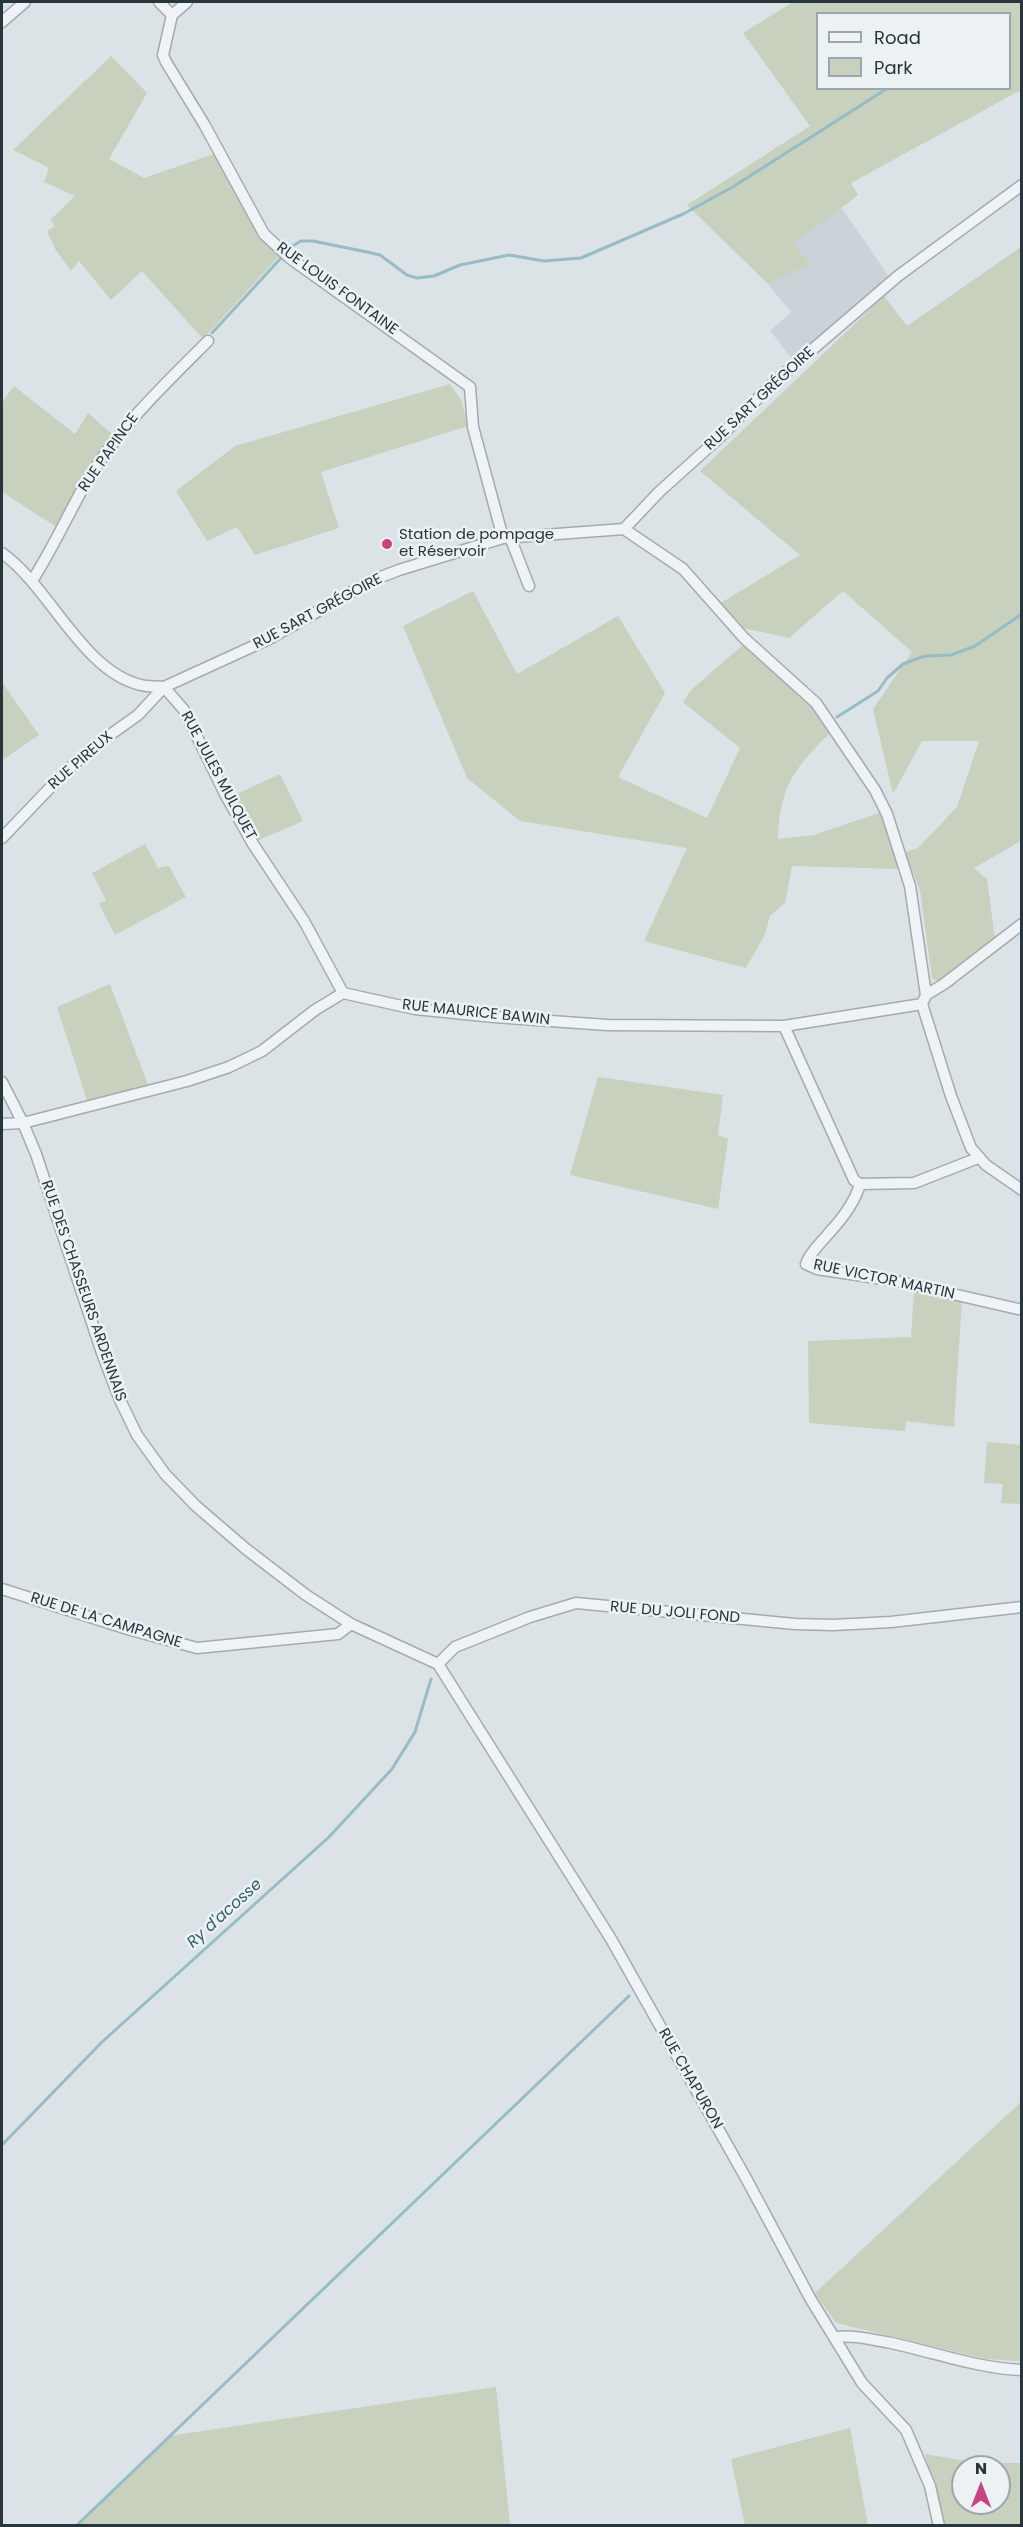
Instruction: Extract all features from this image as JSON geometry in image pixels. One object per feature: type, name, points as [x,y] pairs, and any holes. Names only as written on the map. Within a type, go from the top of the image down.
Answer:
[{"type":"street","points":[[2,22],[25,2]]},
{"type":"street","points":[[159,2],[172,15],[187,2]]},
{"type":"street","name":"RUE LOUIS FONTAINE","points":[[172,15],[163,55],[204,124],[264,234],[291,258],[470,387],[473,427],[506,538]]},
{"type":"street","name":"RUE SART GRÉGOIRE","points":[[164,687],[269,639],[373,580],[399,570],[506,538],[624,529],[659,492],[719,438],[771,385],[898,276],[1022,185]]},
{"type":"street","name":"RUE PAPINCE","points":[[32,581],[83,487],[107,452],[132,418],[208,341]]},
{"type":"street","points":[[624,529],[683,569],[744,638],[816,703],[875,790],[888,814],[910,886],[924,999],[951,1096],[971,1148],[978,1158],[1022,1190]]},
{"type":"street","points":[[506,538],[529,586]]},
{"type":"street","points":[[2,553],[32,581],[83,645],[114,673],[139,685],[164,687]]},
{"type":"street","name":"RUE PIREUX","points":[[2,838],[66,771],[99,742],[138,715],[164,687]]},
{"type":"street","name":"RUE JULES MULQUET","points":[[164,687],[184,710],[247,834],[304,921],[343,993]]},
{"type":"street","points":[[924,999],[1022,924]]},
{"type":"street","points":[[2,1125],[23,1123],[187,1081],[229,1067],[262,1052],[315,1010],[343,993]]},
{"type":"street","name":"RUE MAURICE BAWIN","points":[[343,993],[415,1009],[607,1025],[784,1026],[924,999]]},
{"type":"street","points":[[784,1026],[854,1180],[860,1184],[914,1183],[978,1158]]},
{"type":"street","name":"RUE DES CHASSEURS ARDENNAIS","points":[[2,1082],[36,1154],[102,1353],[120,1400],[137,1435],[165,1474],[196,1506],[306,1595],[351,1624]]},
{"type":"street","name":"RUE VICTOR MARTIN","points":[[860,1184],[850,1206],[837,1225],[809,1256],[806,1264],[817,1269],[896,1281],[1022,1310]]},
{"type":"street","name":"RUE DE LA CAMPAGNE","points":[[2,1589],[131,1630],[197,1648],[338,1634],[351,1624]]},
{"type":"street","name":"RUE DU JOLI FOND","points":[[438,1664],[455,1647],[530,1617],[576,1604],[795,1624],[832,1625],[891,1622],[1022,1607]]},
{"type":"street","points":[[351,1624],[438,1664]]},
{"type":"street","name":"RUE CHAPURON","points":[[438,1664],[611,1940],[747,2180],[810,2298],[836,2337],[862,2383],[906,2430],[930,2486],[939,2526]]},
{"type":"street","points":[[836,2337],[862,2338],[917,2349],[972,2364],[1022,2370]]},
{"type":"shaded area","points":[[841,207],[890,278],[794,361],[770,331],[791,312],[768,284],[809,264],[794,244]]},
{"type":"green space","points":[[793,2],[1021,2],[1021,90],[851,183],[858,195],[794,244],[810,264],[768,284],[687,205],[810,126],[743,33]]},
{"type":"green space","points":[[111,56],[147,93],[109,159],[144,178],[214,154],[246,213],[280,255],[203,339],[142,271],[111,300],[79,261],[71,271],[55,249],[47,231],[55,226],[50,220],[75,196],[44,182],[49,168],[13,150]]},
{"type":"green space","points":[[1021,247],[1021,841],[974,868],[987,879],[995,940],[941,982],[932,978],[920,890],[905,852],[918,848],[957,807],[979,741],[922,741],[893,794],[873,709],[912,652],[843,591],[789,638],[743,628],[719,604],[800,555],[700,471],[884,296],[907,326]]},
{"type":"green space","points":[[450,384],[461,400],[468,426],[321,472],[339,528],[255,555],[237,527],[207,541],[176,491],[235,446]]},
{"type":"green space","points":[[14,386],[75,434],[88,413],[113,435],[98,454],[58,528],[2,492],[2,402]]},
{"type":"green space","points":[[473,591],[517,674],[618,616],[665,693],[618,777],[707,818],[740,748],[683,702],[691,690],[744,644],[799,693],[831,732],[799,767],[786,791],[779,821],[778,839],[814,835],[882,812],[899,869],[792,866],[785,903],[770,916],[765,934],[746,968],[644,941],[687,848],[520,821],[467,778],[403,626]]},
{"type":"green space","points":[[2,682],[39,735],[4,759],[2,756]]},
{"type":"green space","points":[[280,774],[303,821],[257,841],[232,796]]},
{"type":"green space","points":[[145,844],[158,868],[169,866],[186,897],[115,935],[99,904],[106,900],[92,873]]},
{"type":"green space","points":[[110,984],[148,1085],[87,1100],[57,1007]]},
{"type":"green space","points":[[598,1077],[723,1095],[718,1135],[728,1139],[718,1209],[570,1175]]},
{"type":"green space","points":[[914,1291],[962,1299],[954,1427],[906,1421],[905,1431],[809,1423],[808,1341],[911,1337]]},
{"type":"green space","points":[[987,1442],[1021,1445],[1021,1504],[1001,1503],[1003,1484],[984,1483]]},
{"type":"green space","points":[[1021,2102],[1021,2361],[986,2359],[836,2323],[815,2293]]},
{"type":"green space","points":[[496,2387],[510,2525],[76,2525],[169,2436]]},
{"type":"green space","points":[[850,2428],[868,2525],[745,2525],[731,2459]]},
{"type":"green space","points":[[925,2454],[951,2458],[951,2515],[1011,2515],[1011,2463],[1021,2463],[1021,2525],[944,2525]]},
{"type":"waterway","points":[[289,248],[301,241],[313,241],[380,255],[407,275],[417,278],[434,276],[460,265],[509,255],[544,261],[581,258],[683,214],[731,188],[885,90]]},
{"type":"waterway","points":[[212,333],[281,258]]},
{"type":"waterway","points":[[837,717],[878,691],[887,678],[903,664],[925,656],[951,655],[975,646],[1022,614]]},
{"type":"waterway","name":"Ry d'acosse","points":[[2,2145],[102,2042],[329,1837],[392,1769],[415,1732],[431,1679]]},
{"type":"waterway","points":[[76,2526],[629,1996]]},
{"type":"place","name":"Station de pompage et Réservoir","points":[[387,544]]}]
